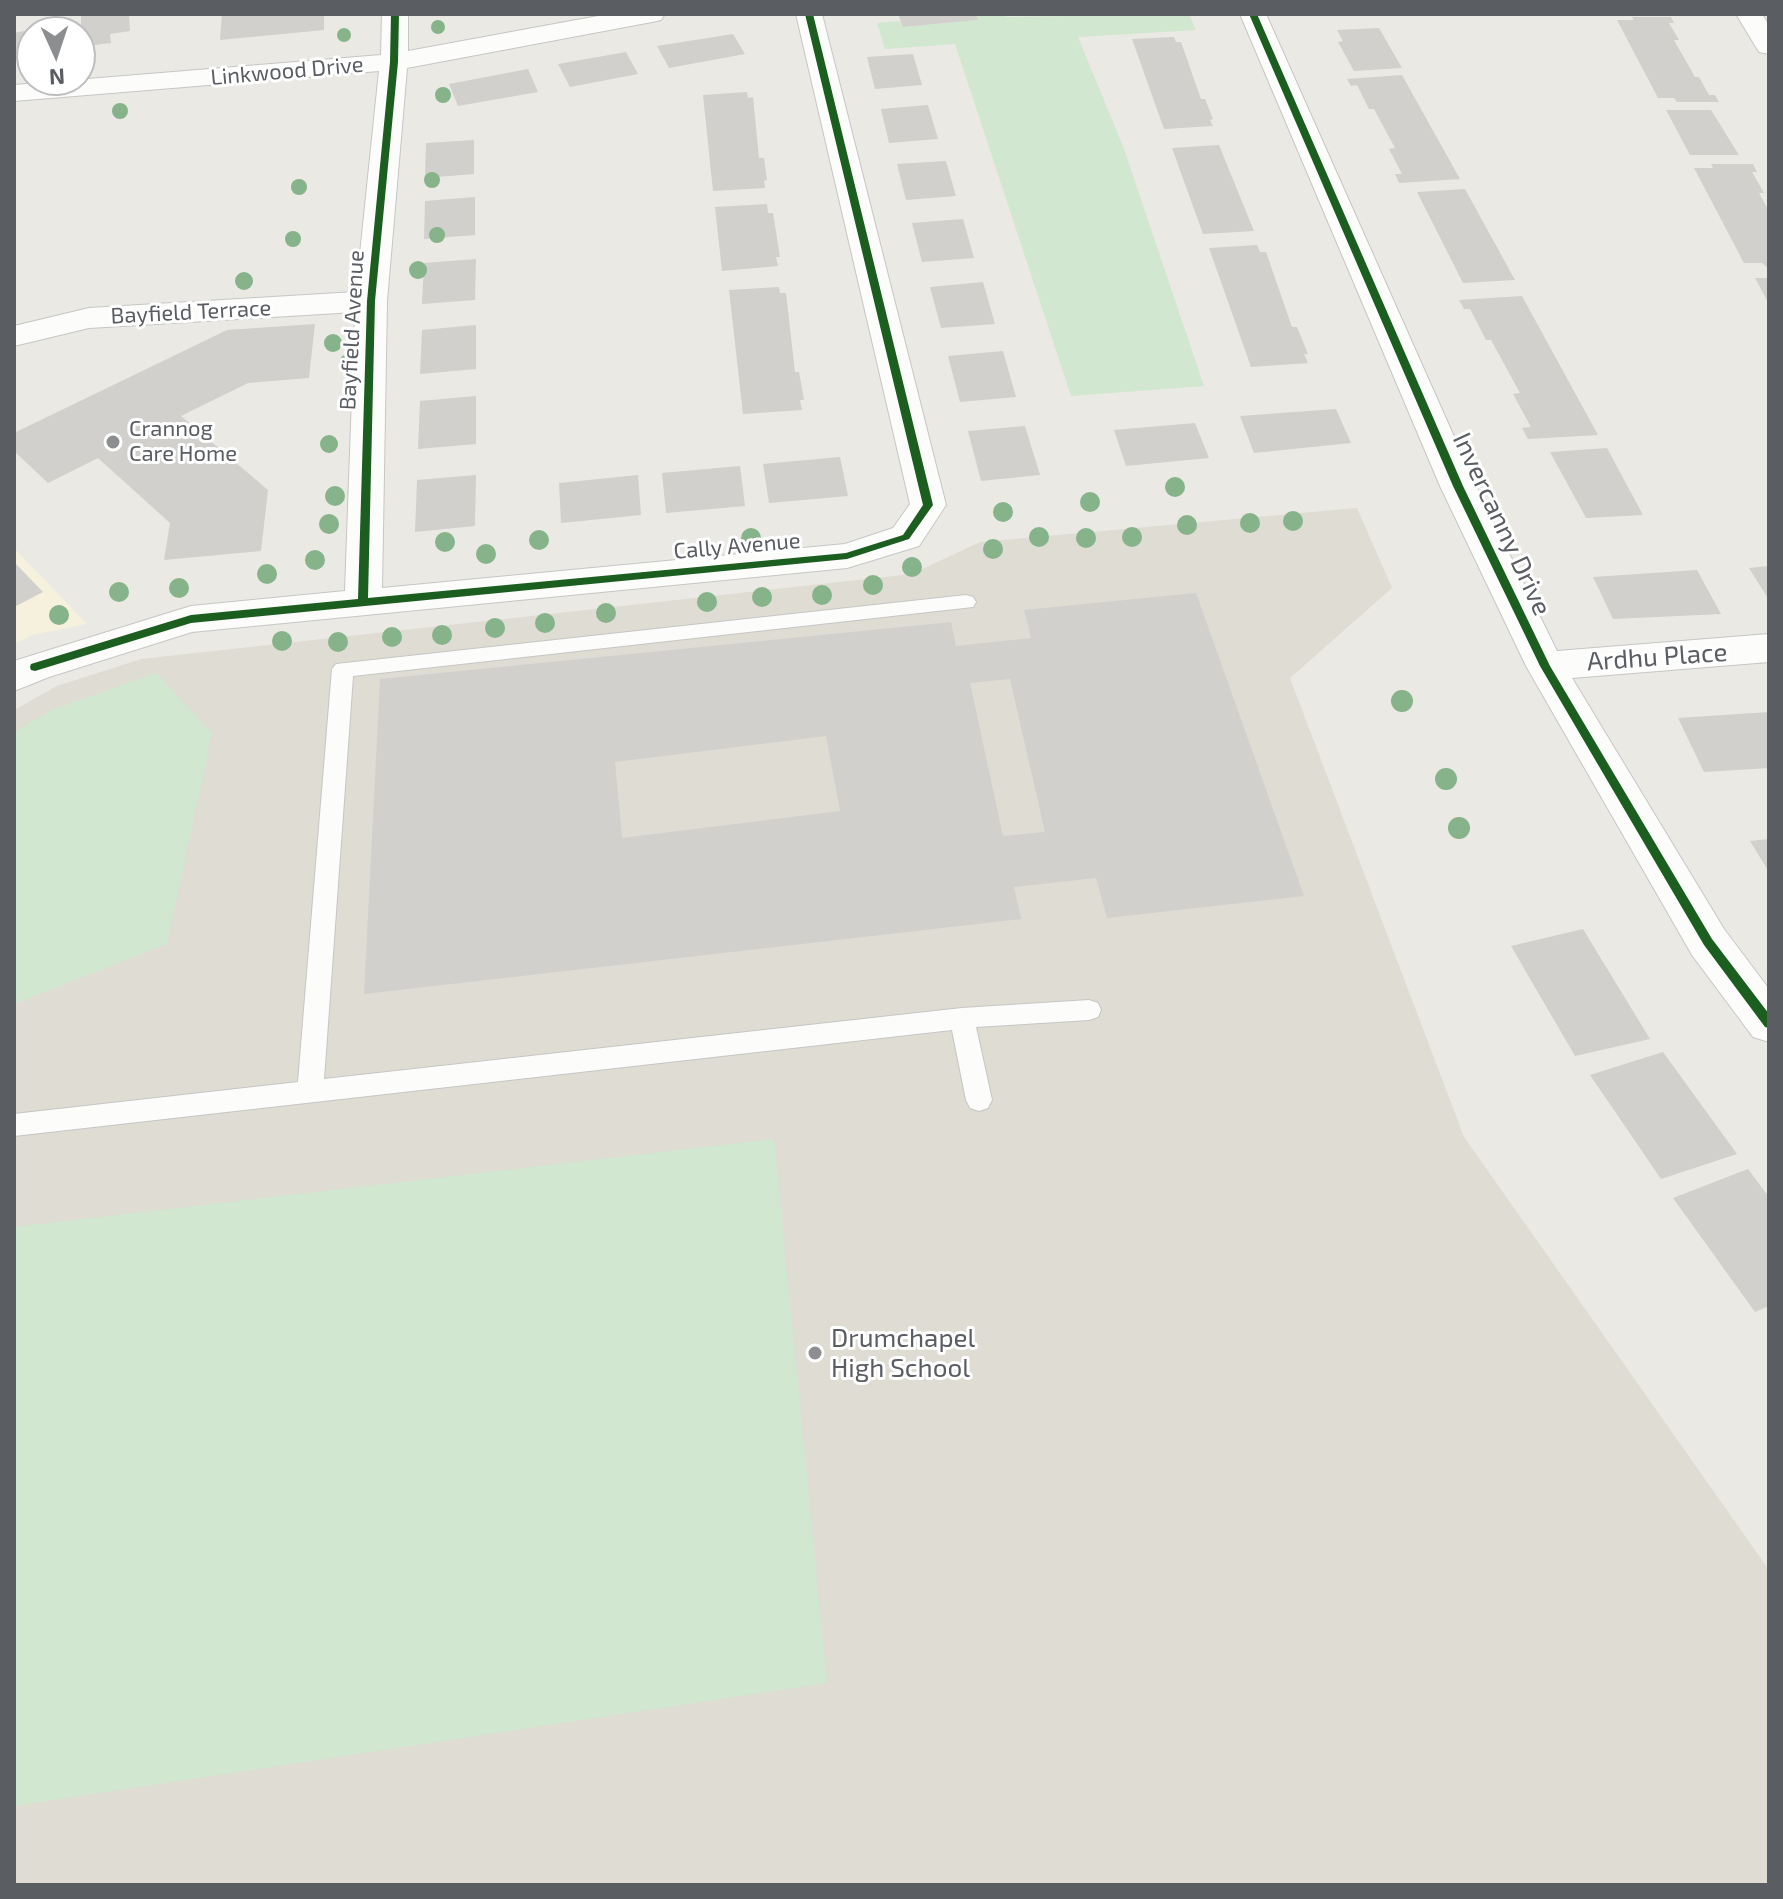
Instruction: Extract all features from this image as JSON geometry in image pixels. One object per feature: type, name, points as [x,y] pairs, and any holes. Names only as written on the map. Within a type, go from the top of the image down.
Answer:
[{"type":"street","name":"Bayfield Avenue","points":[[363,601],[371,301],[394,62],[395,14]]},
{"type":"street","name":"Linkwood Drive","points":[[14,93],[394,62],[652,14]]},
{"type":"street","name":"Cally Avenue","points":[[24,672],[191,619],[847,556],[906,537],[928,505],[809,14]]},
{"type":"street","name":"Invercanny Drive","points":[[1253,14],[1458,486],[1545,666],[1708,942],[1769,1023]]},
{"type":"street","points":[[1749,14],[1769,46]]},
{"type":"street","name":"Bayfield Terrace","points":[[14,336],[89,318],[371,301]]},
{"type":"street","name":"Ardhu Place","points":[[1545,666],[1769,648]]},
{"type":"lane","points":[[310,1092],[343,669],[966,602]]},
{"type":"lane","points":[[14,1125],[962,1018],[1089,1010]]},
{"type":"lane","points":[[962,1018],[979,1100]]},
{"type":"shaded area","name":"Drumchapel High School","points":[[1357,508],[1392,588],[1290,678],[1464,1137],[1769,1570],[1769,1885],[14,1885],[14,710],[57,686],[141,659],[912,574],[980,542]]},
{"type":"shaded area","points":[[14,548],[87,624],[32,635],[14,644]]},
{"type":"green space","points":[[976,14],[1004,14],[1006,17],[1189,14],[1196,30],[1078,37],[1124,149],[1204,386],[1071,396],[955,44],[885,49],[877,23],[900,21],[903,27],[978,20]]},
{"type":"green space","points":[[156,673],[212,733],[167,944],[14,1004],[14,732],[52,710]]},
{"type":"green space","points":[[774,1139],[827,1683],[14,1806],[14,1227]]},
{"type":"building","points":[[129,14],[130,31],[110,34],[111,43],[96,45],[96,16],[81,16]]},
{"type":"building","points":[[222,14],[324,15],[324,30],[220,40]]},
{"type":"building","points":[[898,14],[976,14],[978,20],[903,27]]},
{"type":"building","points":[[1632,17],[1671,17],[1674,23],[1669,23],[1679,40],[1674,40],[1695,77],[1699,77],[1709,95],[1715,95],[1719,102],[1677,102],[1674,98],[1658,98],[1617,20],[1634,20]]},
{"type":"building","points":[[1379,28],[1402,68],[1354,71],[1338,42],[1343,41],[1337,30]]},
{"type":"building","points":[[14,33],[16,33],[14,55]]},
{"type":"building","points":[[733,34],[745,54],[669,68],[657,46]]},
{"type":"building","points":[[1174,37],[1176,42],[1181,42],[1201,99],[1205,99],[1213,119],[1210,120],[1213,126],[1164,129],[1132,39]]},
{"type":"building","points":[[626,52],[638,74],[570,87],[558,64]]},
{"type":"building","points":[[913,54],[922,85],[875,89],[867,57]]},
{"type":"building","points":[[528,69],[538,92],[458,106],[449,84]]},
{"type":"building","points":[[1402,75],[1460,179],[1399,183],[1395,174],[1402,174],[1389,149],[1395,148],[1374,109],[1369,109],[1357,85],[1351,86],[1347,79]]},
{"type":"building","points":[[747,92],[748,98],[753,97],[759,158],[764,158],[767,180],[764,181],[765,188],[713,191],[703,95]]},
{"type":"building","points":[[928,105],[938,139],[889,143],[881,109]]},
{"type":"building","points":[[1666,110],[1711,110],[1739,155],[1690,155]]},
{"type":"building","points":[[474,140],[474,174],[425,178],[426,143]]},
{"type":"building","points":[[1219,145],[1254,231],[1203,234],[1172,148]]},
{"type":"building","points":[[946,161],[956,196],[906,200],[897,164]]},
{"type":"building","points":[[1711,164],[1753,164],[1757,172],[1752,172],[1764,193],[1759,193],[1769,211],[1769,269],[1762,263],[1744,263],[1694,168],[1713,168]]},
{"type":"building","points":[[1465,189],[1515,280],[1463,283],[1417,192]]},
{"type":"building","points":[[475,197],[475,235],[424,239],[425,201]]},
{"type":"building","points":[[767,204],[768,213],[773,213],[780,257],[776,257],[778,266],[722,271],[715,207]]},
{"type":"building","points":[[963,219],[974,258],[922,262],[912,223]]},
{"type":"building","points":[[1257,245],[1260,252],[1266,252],[1292,327],[1297,327],[1308,354],[1304,354],[1308,363],[1251,367],[1209,248]]},
{"type":"building","points":[[476,259],[475,300],[422,304],[424,263]]},
{"type":"building","points":[[1755,278],[1769,278],[1769,304]]},
{"type":"building","points":[[983,282],[995,324],[941,328],[930,287]]},
{"type":"building","points":[[779,287],[780,293],[786,293],[795,372],[799,372],[804,400],[800,400],[802,410],[743,414],[729,290]]},
{"type":"building","points":[[1522,296],[1598,435],[1528,439],[1522,428],[1531,427],[1513,394],[1520,393],[1491,340],[1486,340],[1470,309],[1464,309],[1459,300]]},
{"type":"building","name":"Crannog Care Home","points":[[315,324],[309,378],[248,383],[181,416],[268,490],[261,551],[164,560],[170,523],[98,458],[48,483],[14,451],[14,433],[227,330]]},
{"type":"building","points":[[476,325],[476,369],[420,374],[422,330]]},
{"type":"building","points":[[1003,351],[1016,397],[960,402],[948,356]]},
{"type":"building","points":[[476,396],[476,444],[418,449],[420,401]]},
{"type":"building","points":[[1336,409],[1351,443],[1254,453],[1240,416]]},
{"type":"building","points":[[1195,423],[1209,458],[1126,466],[1114,430]]},
{"type":"building","points":[[1025,426],[1040,475],[981,481],[968,431]]},
{"type":"building","points":[[1607,448],[1643,515],[1586,518],[1550,452]]},
{"type":"building","points":[[840,457],[848,496],[769,503],[763,464]]},
{"type":"building","points":[[740,466],[745,506],[666,513],[662,473]]},
{"type":"building","points":[[476,475],[475,526],[415,532],[417,480]]},
{"type":"building","points":[[638,475],[641,515],[561,523],[559,483]]},
{"type":"building","points":[[14,562],[43,592],[14,607]]},
{"type":"building","points":[[1769,566],[1769,600],[1749,568]]},
{"type":"building","points":[[1697,570],[1721,614],[1613,619],[1593,577]]},
{"type":"building","points":[[1196,593],[1304,896],[1107,918],[1096,878],[1014,887],[1021,919],[364,994],[380,679],[951,622],[956,646],[1031,638],[1024,610]],"holes":[[[1010,679],[1045,832],[1003,836],[970,683]],[[826,736],[840,811],[622,838],[615,762]]]},
{"type":"building","points":[[1769,712],[1769,768],[1704,772],[1678,718]]},
{"type":"building","points":[[1769,839],[1769,872],[1750,841]]},
{"type":"building","points":[[1583,929],[1650,1039],[1575,1056],[1511,946]]},
{"type":"building","points":[[1663,1052],[1737,1154],[1661,1179],[1590,1075]]},
{"type":"building","points":[[1748,1169],[1769,1197],[1769,1306],[1755,1312],[1673,1198]]},
{"type":"cycle path","points":[[363,601],[371,301],[394,62],[395,14]]},
{"type":"cycle path","points":[[35,667],[191,619],[847,556],[906,537],[928,505],[809,14]]},
{"type":"cycle path","points":[[1253,14],[1458,486],[1545,666],[1708,942],[1769,1023]]},
{"type":"place","name":"Crannog Care Home","points":[[113,442]]},
{"type":"place","name":"Drumchapel High School","points":[[815,1353]]}]
